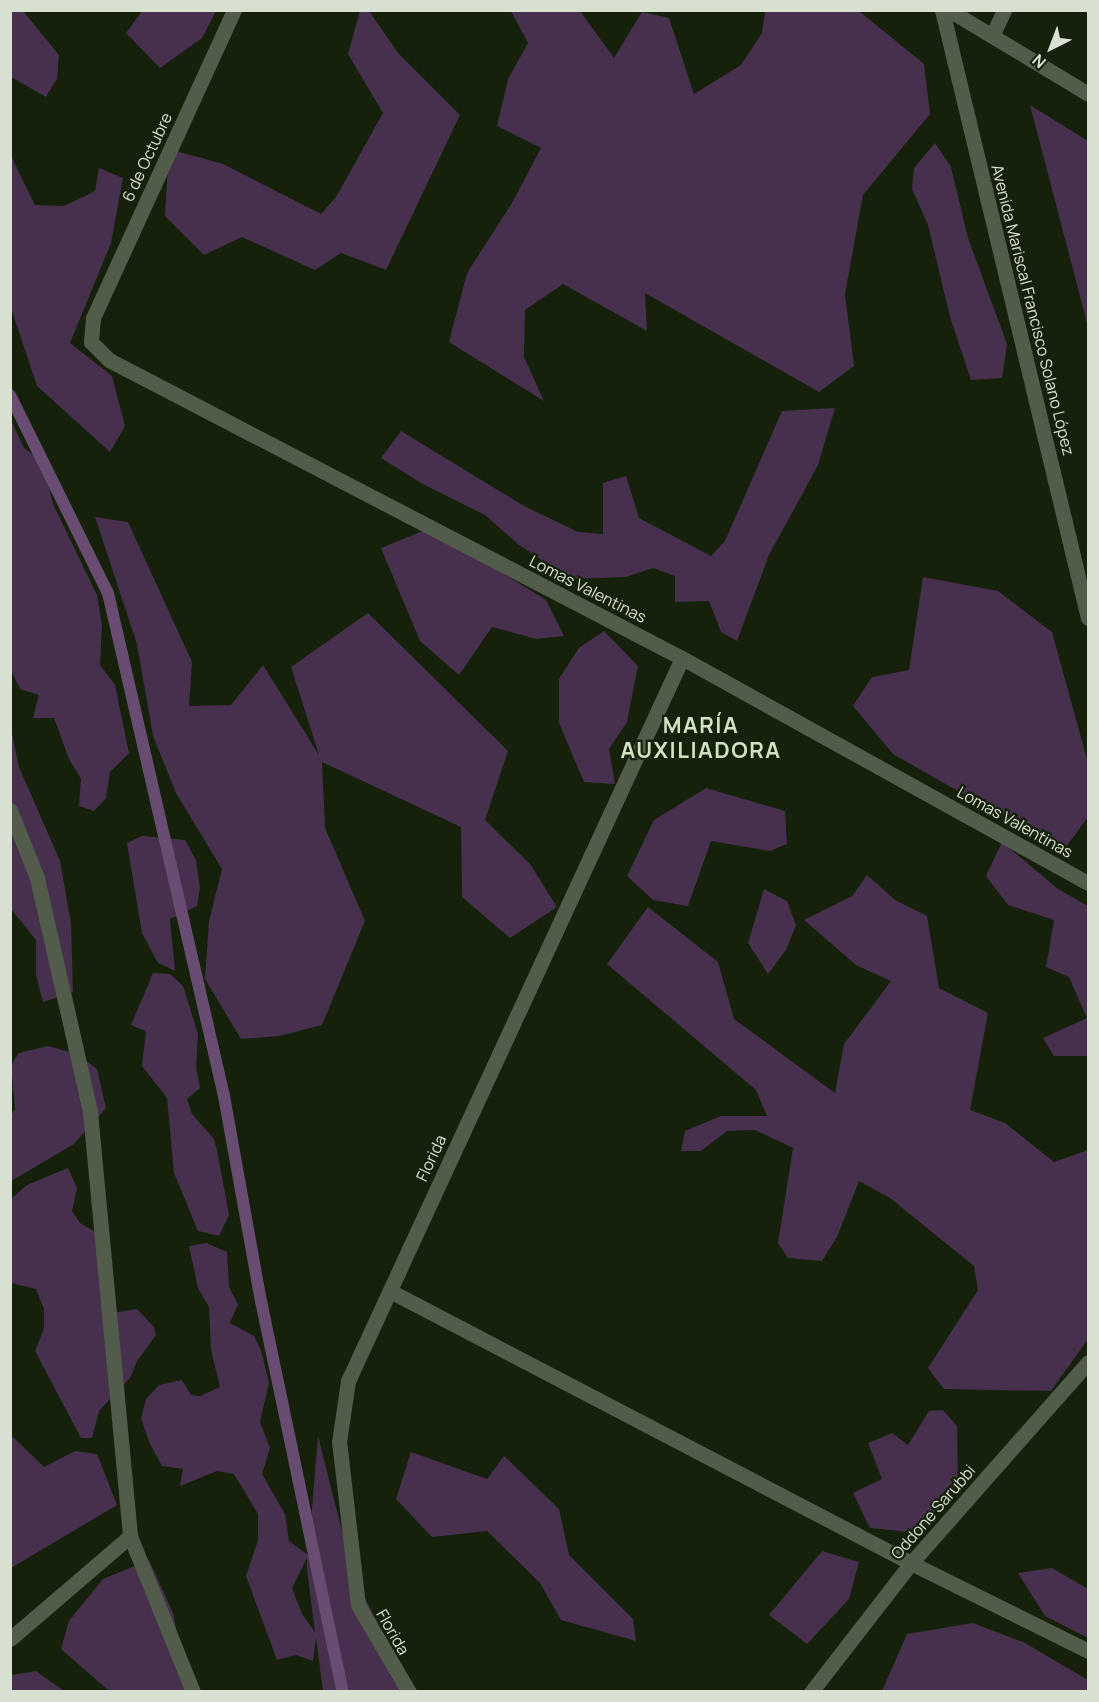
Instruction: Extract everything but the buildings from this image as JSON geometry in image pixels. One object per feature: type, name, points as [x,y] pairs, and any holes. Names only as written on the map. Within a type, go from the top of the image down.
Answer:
[{"type":"street","name":"6 de Octubre","points":[[93,318],[234,10]]},
{"type":"street","name":"Avenida Mariscal Francisco Solano López","points":[[942,10],[1089,618]]},
{"type":"street","points":[[949,10],[1089,94]]},
{"type":"street","points":[[992,36],[1004,10]]},
{"type":"street","name":"Lomas Valentinas","points":[[93,318],[91,342],[109,360],[133,374],[682,658],[1089,883]]},
{"type":"street","name":"Florida","points":[[407,1690],[358,1605],[339,1442],[348,1381],[682,658]]},
{"type":"street","points":[[10,810],[37,878],[90,1112],[130,1536],[194,1692]]},
{"type":"street","points":[[390,1291],[911,1563],[1089,1651]]},
{"type":"street","name":"Oddone Sarubbi","points":[[811,1692],[911,1563],[1089,1362]]},
{"type":"street","points":[[10,1618],[16,1635],[130,1536]]},
{"type":"shaded area","points":[[11,10],[23,11],[59,55],[57,79],[46,97],[11,77]]},
{"type":"shaded area","points":[[142,11],[216,11],[202,38],[160,68],[126,33]]},
{"type":"shaded area","points":[[360,11],[369,11],[398,53],[460,115],[386,270],[341,253],[315,270],[242,237],[204,255],[165,216],[169,149],[223,164],[321,214],[336,197],[383,113],[348,54]]},
{"type":"shaded area","points":[[511,11],[580,11],[614,58],[642,12],[669,18],[694,94],[741,65],[762,33],[765,11],[859,11],[924,64],[930,114],[863,195],[845,294],[854,366],[819,392],[645,293],[647,331],[563,284],[525,310],[524,357],[544,401],[449,342],[467,273],[512,203],[541,148],[497,126],[508,79],[528,43]]},
{"type":"shaded area","points":[[1030,105],[1088,141],[1088,327]]},
{"type":"shaded area","points":[[935,143],[951,167],[968,238],[1007,344],[1002,378],[971,380],[950,317],[928,225],[912,189],[914,168]]},
{"type":"shaded area","points":[[10,154],[35,205],[64,206],[95,191],[99,168],[123,178],[111,243],[70,343],[112,376],[125,426],[110,452],[37,386],[11,308]]},
{"type":"shaded area","points":[[835,408],[818,465],[769,555],[737,641],[721,632],[709,601],[675,602],[675,576],[653,568],[626,577],[571,579],[519,545],[485,515],[421,483],[381,458],[401,431],[524,506],[578,532],[603,534],[603,483],[626,476],[639,518],[711,556],[725,541],[782,411]]},
{"type":"shaded area","points":[[11,420],[24,448],[43,462],[53,504],[97,595],[102,625],[100,665],[115,685],[129,753],[110,772],[106,798],[94,811],[79,806],[81,779],[69,759],[54,718],[33,718],[39,695],[20,689],[11,670]]},
{"type":"shaded area","points":[[95,517],[128,522],[192,662],[189,706],[231,705],[263,665],[319,755],[291,667],[368,613],[508,751],[485,820],[530,864],[557,907],[510,938],[462,897],[461,827],[322,762],[325,828],[365,921],[322,1025],[279,1036],[241,1039],[205,979],[209,921],[222,869],[176,793],[153,736],[137,644]]},
{"type":"shaded area","points":[[430,528],[546,600],[564,636],[536,639],[492,627],[459,675],[420,641],[381,548]]},
{"type":"shaded area","points":[[923,577],[998,591],[1052,632],[1088,763],[1088,817],[1063,851],[893,754],[853,706],[872,677],[909,670]]},
{"type":"shaded area","points":[[604,631],[638,666],[627,722],[609,749],[615,784],[584,782],[559,723],[559,679],[579,648]]},
{"type":"shaded area","points":[[10,724],[19,767],[60,861],[71,924],[73,992],[43,1002],[36,975],[36,940],[11,909]]},
{"type":"shaded area","points":[[706,788],[785,811],[787,844],[770,851],[711,841],[688,906],[653,900],[627,876],[654,820]]},
{"type":"shaded area","points":[[142,836],[185,840],[196,860],[200,888],[197,906],[170,919],[175,971],[158,963],[142,933],[127,843]]},
{"type":"shaded area","points":[[1002,842],[1058,889],[1088,906],[1088,1056],[1054,1056],[1043,1038],[1087,1018],[1069,977],[1046,967],[1054,920],[1008,905],[986,876]]},
{"type":"shaded area","points":[[867,875],[895,900],[927,916],[939,988],[988,1013],[970,1110],[1005,1123],[1054,1162],[1088,1150],[1088,1339],[1051,1391],[944,1389],[928,1368],[978,1290],[974,1266],[890,1198],[859,1181],[837,1237],[822,1261],[788,1258],[778,1243],[793,1148],[755,1130],[727,1131],[701,1151],[681,1151],[685,1131],[721,1116],[767,1116],[756,1090],[607,964],[648,907],[718,962],[734,1019],[835,1093],[844,1044],[891,981],[856,965],[804,920],[852,896]]},
{"type":"shaded area","points":[[764,889],[787,901],[796,925],[786,950],[768,974],[748,943]]},
{"type":"shaded area","points":[[153,973],[170,974],[183,986],[198,1034],[196,1068],[200,1088],[187,1099],[192,1114],[214,1139],[217,1150],[229,1215],[219,1236],[198,1231],[174,1173],[167,1098],[142,1066],[146,1031],[131,1025]]},
{"type":"shaded area","points":[[48,1046],[77,1054],[97,1069],[106,1108],[74,1144],[11,1181],[11,1115],[15,1109],[11,1065],[19,1053]]},
{"type":"shaded area","points":[[68,1168],[77,1188],[72,1211],[80,1223],[97,1233],[112,1313],[137,1309],[154,1327],[156,1335],[137,1361],[130,1378],[99,1411],[92,1438],[81,1438],[35,1351],[44,1328],[44,1309],[36,1289],[11,1283],[11,1199],[27,1185]]},
{"type":"shaded area","points":[[206,1243],[227,1252],[229,1287],[238,1304],[230,1323],[254,1336],[261,1350],[269,1383],[260,1422],[270,1448],[262,1474],[285,1514],[289,1541],[308,1555],[318,1436],[353,1574],[412,1691],[323,1691],[316,1637],[313,1661],[296,1655],[277,1660],[246,1576],[258,1540],[258,1514],[234,1474],[217,1471],[180,1486],[183,1469],[162,1466],[149,1442],[141,1418],[146,1399],[159,1385],[182,1380],[191,1395],[200,1396],[220,1387],[211,1350],[209,1307],[198,1288],[189,1246]],"holes":[[[307,1558],[315,1632],[302,1614],[292,1588]]]},
{"type":"shaded area","points":[[943,1410],[957,1426],[958,1486],[919,1533],[870,1528],[853,1493],[882,1479],[868,1443],[892,1433],[908,1445],[929,1411]]},
{"type":"shaded area","points":[[10,1434],[44,1467],[75,1451],[97,1454],[117,1505],[11,1568]]},
{"type":"shaded area","points":[[411,1452],[487,1479],[504,1456],[559,1509],[569,1555],[633,1619],[636,1641],[561,1620],[540,1583],[487,1531],[432,1537],[396,1499]]},
{"type":"shaded area","points":[[822,1551],[859,1562],[849,1599],[807,1644],[769,1615]]},
{"type":"shaded area","points":[[149,1560],[173,1613],[183,1665],[195,1691],[109,1691],[61,1649],[69,1621],[103,1579]]},
{"type":"shaded area","points":[[1052,1568],[1088,1589],[1088,1638],[1045,1616],[1018,1573]]},
{"type":"shaded area","points":[[973,1623],[1025,1643],[1088,1680],[1088,1691],[882,1691],[907,1634]]},
{"type":"shaded area","points":[[36,1671],[64,1691],[11,1691],[11,1675]]},
{"type":"waterway","points":[[10,395],[108,593],[224,1096],[261,1301],[343,1692]]},
{"type":"district","name":"MARÍA AUXILIADORA","points":[[701,738]]}]
